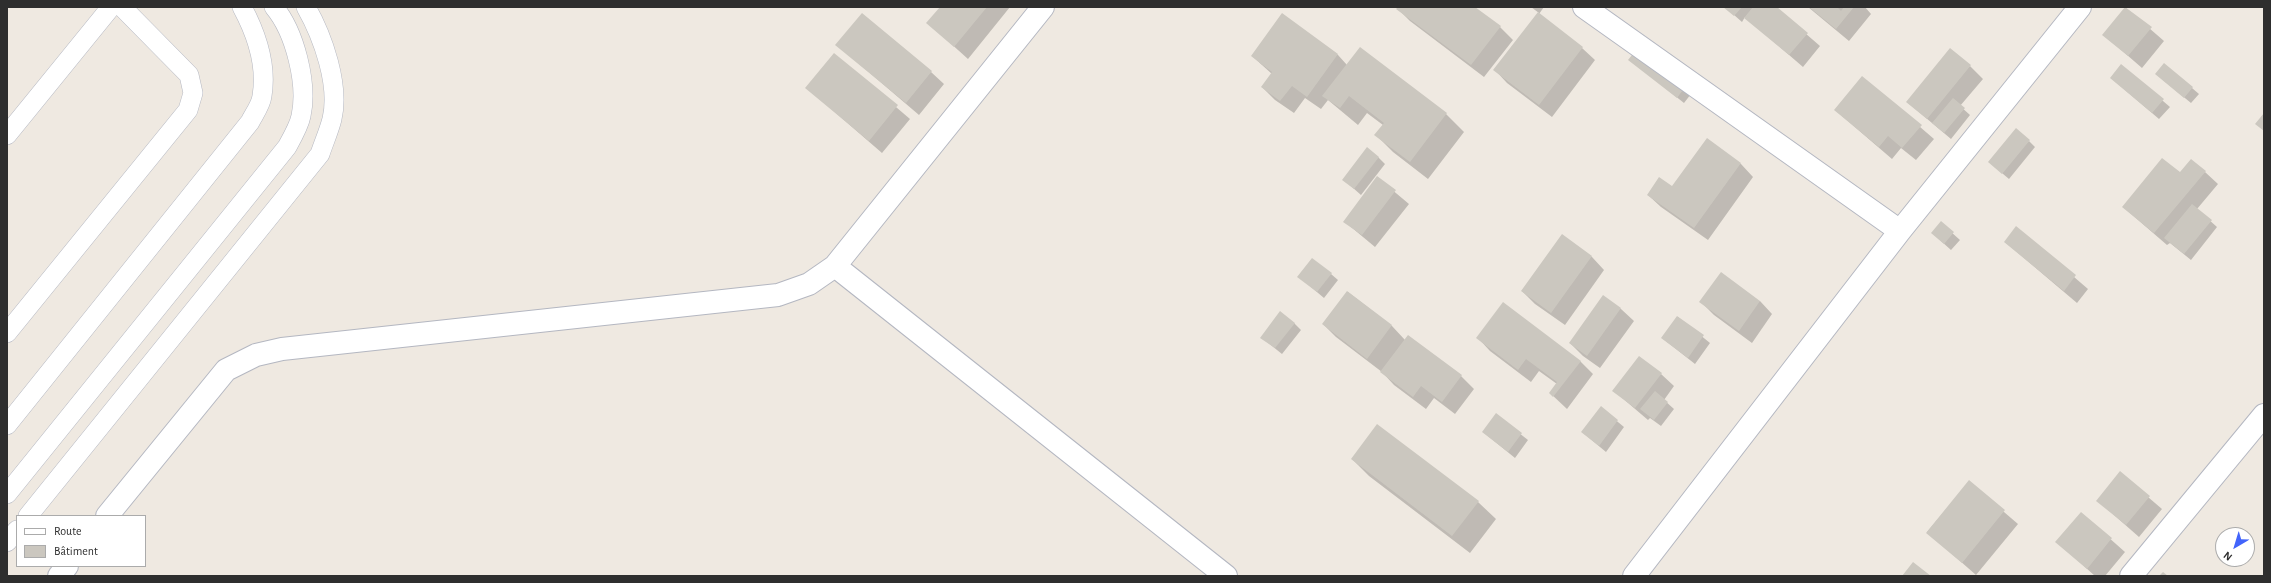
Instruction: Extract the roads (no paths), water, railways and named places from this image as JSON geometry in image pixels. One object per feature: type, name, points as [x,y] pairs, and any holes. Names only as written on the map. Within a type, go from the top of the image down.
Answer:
[{"type":"street","points":[[108,515],[226,370],[256,355],[282,349],[778,295],[809,284],[835,266],[1043,7]]},
{"type":"street","points":[[1584,7],[1900,230]]},
{"type":"street","points":[[1634,576],[1900,230],[2080,7]]},
{"type":"street","points":[[835,266],[1217,574]]},
{"type":"street","points":[[2132,576],[2264,415]]},
{"type":"street","points":[[59,576],[66,567]]},
{"type":"lane","points":[[7,135],[110,7]]},
{"type":"lane","points":[[7,333],[188,110],[193,93],[189,75],[122,7]]},
{"type":"lane","points":[[7,425],[250,122],[262,98],[262,66],[252,25],[242,7]]},
{"type":"lane","points":[[7,494],[287,147],[302,117],[303,86],[295,48],[274,7]]},
{"type":"lane","points":[[29,515],[320,154],[332,118],[333,76],[313,18],[306,7]]},
{"type":"lane","points":[[156,309],[180,328]]},
{"type":"lane","points":[[7,542],[16,531]]}]
